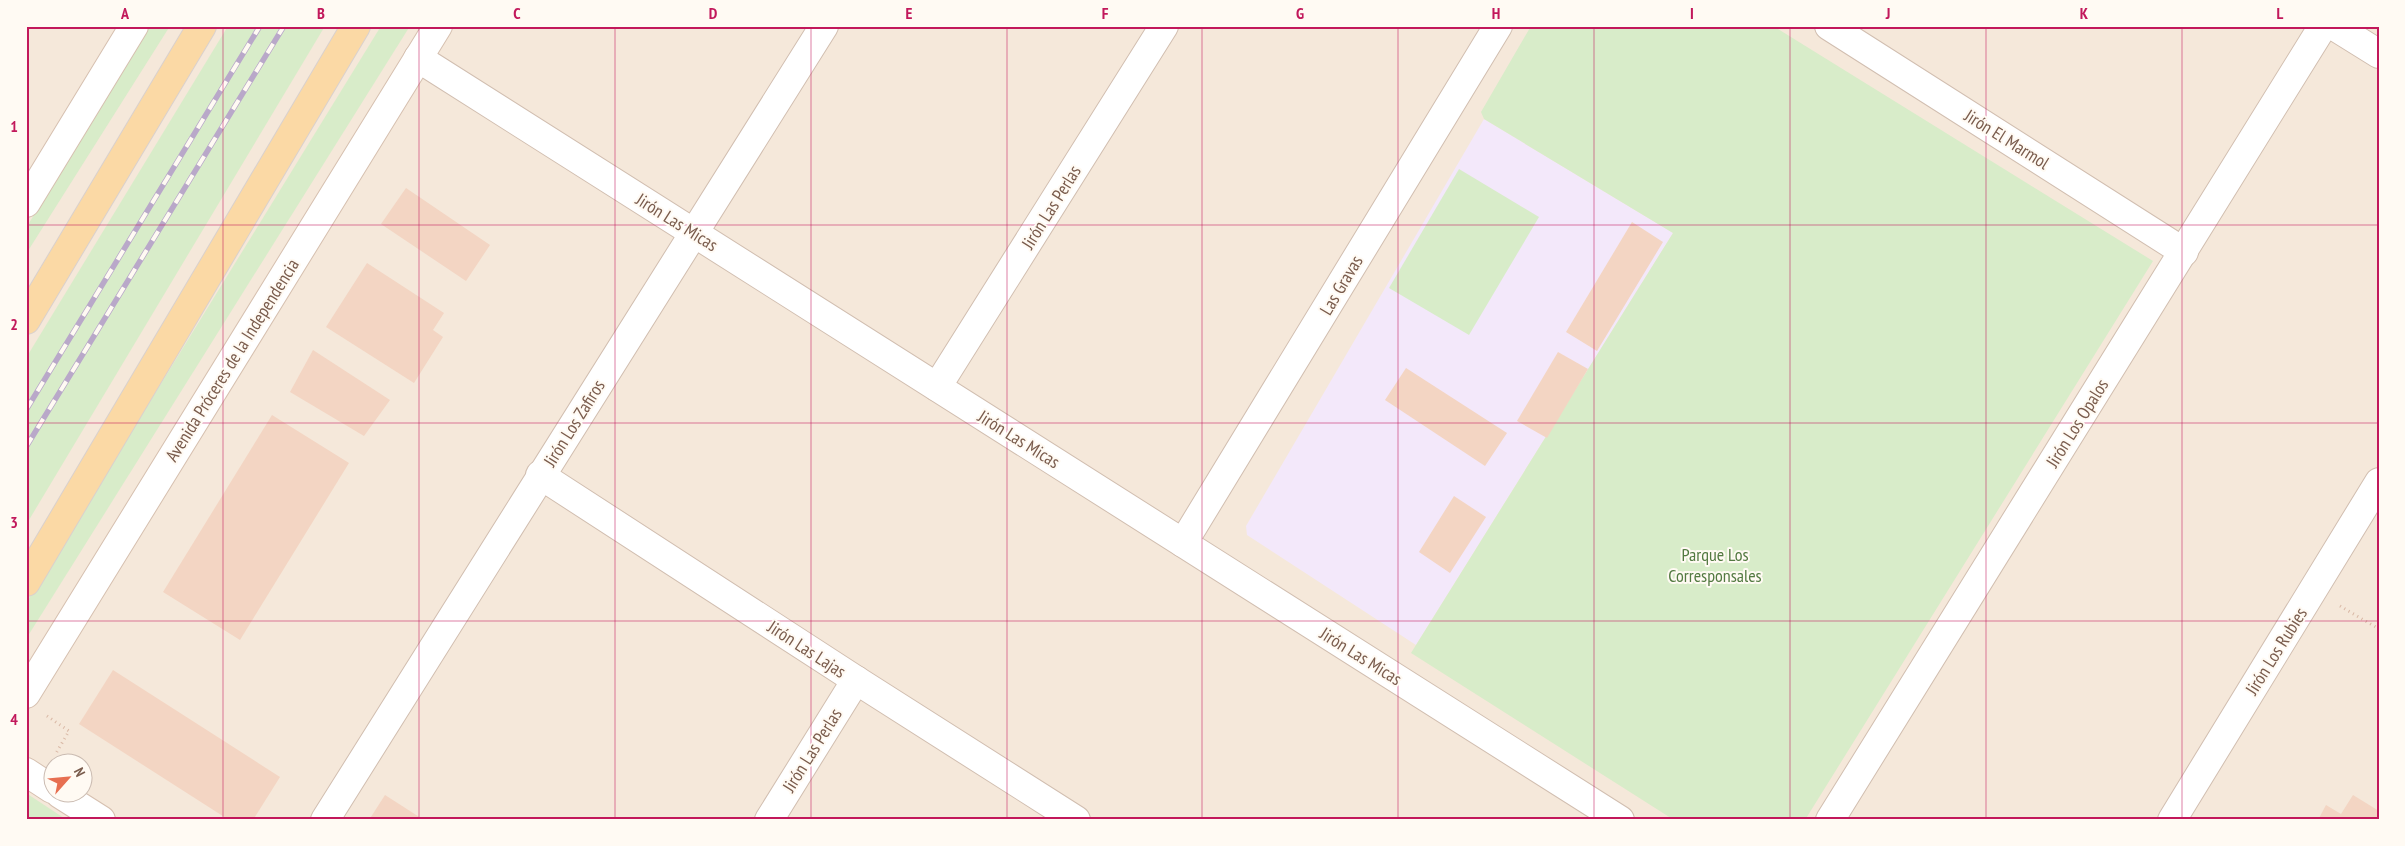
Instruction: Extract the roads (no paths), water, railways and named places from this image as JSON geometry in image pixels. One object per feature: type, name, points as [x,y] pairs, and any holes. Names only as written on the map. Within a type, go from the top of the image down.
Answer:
[{"type":"main road","points":[[26,320],[202,26]]},
{"type":"main road","points":[[26,582],[356,26]]},
{"type":"street","points":[[26,203],[134,26]]},
{"type":"street","name":"Avenida Próceres de la Independencia","points":[[26,694],[438,26]]},
{"type":"street","name":"Jirón Los Zafiros","points":[[325,820],[824,26]]},
{"type":"street","name":"Jirón Las Perlas","points":[[937,387],[1164,26]]},
{"type":"street","name":"Las Gravas","points":[[1183,543],[1498,26]]},
{"type":"street","name":"Jirón El Marmol","points":[[1830,26],[2184,252]]},
{"type":"street","name":"Jirón Los Opalos","points":[[1830,820],[2323,26]]},
{"type":"street","points":[[2334,26],[2379,54]]},
{"type":"street","name":"Jirón Las Micas","points":[[418,58],[1620,820]]},
{"type":"street","name":"Jirón Las Lajas","points":[[540,476],[1076,820]]},
{"type":"street","name":"Jirón Los Rubies","points":[[2172,820],[2379,482]]},
{"type":"street","name":"Jirón Las Perlas","points":[[769,820],[856,680]]},
{"type":"street","points":[[26,772],[42,782]]},
{"type":"street","points":[[76,804],[101,820]]},
{"type":"railway","points":[[26,410],[260,26]]},
{"type":"railway","points":[[26,447],[284,26]]},
{"type":"park label","name":"Parque Los Corresponsales","points":[[1715,564]]}]
